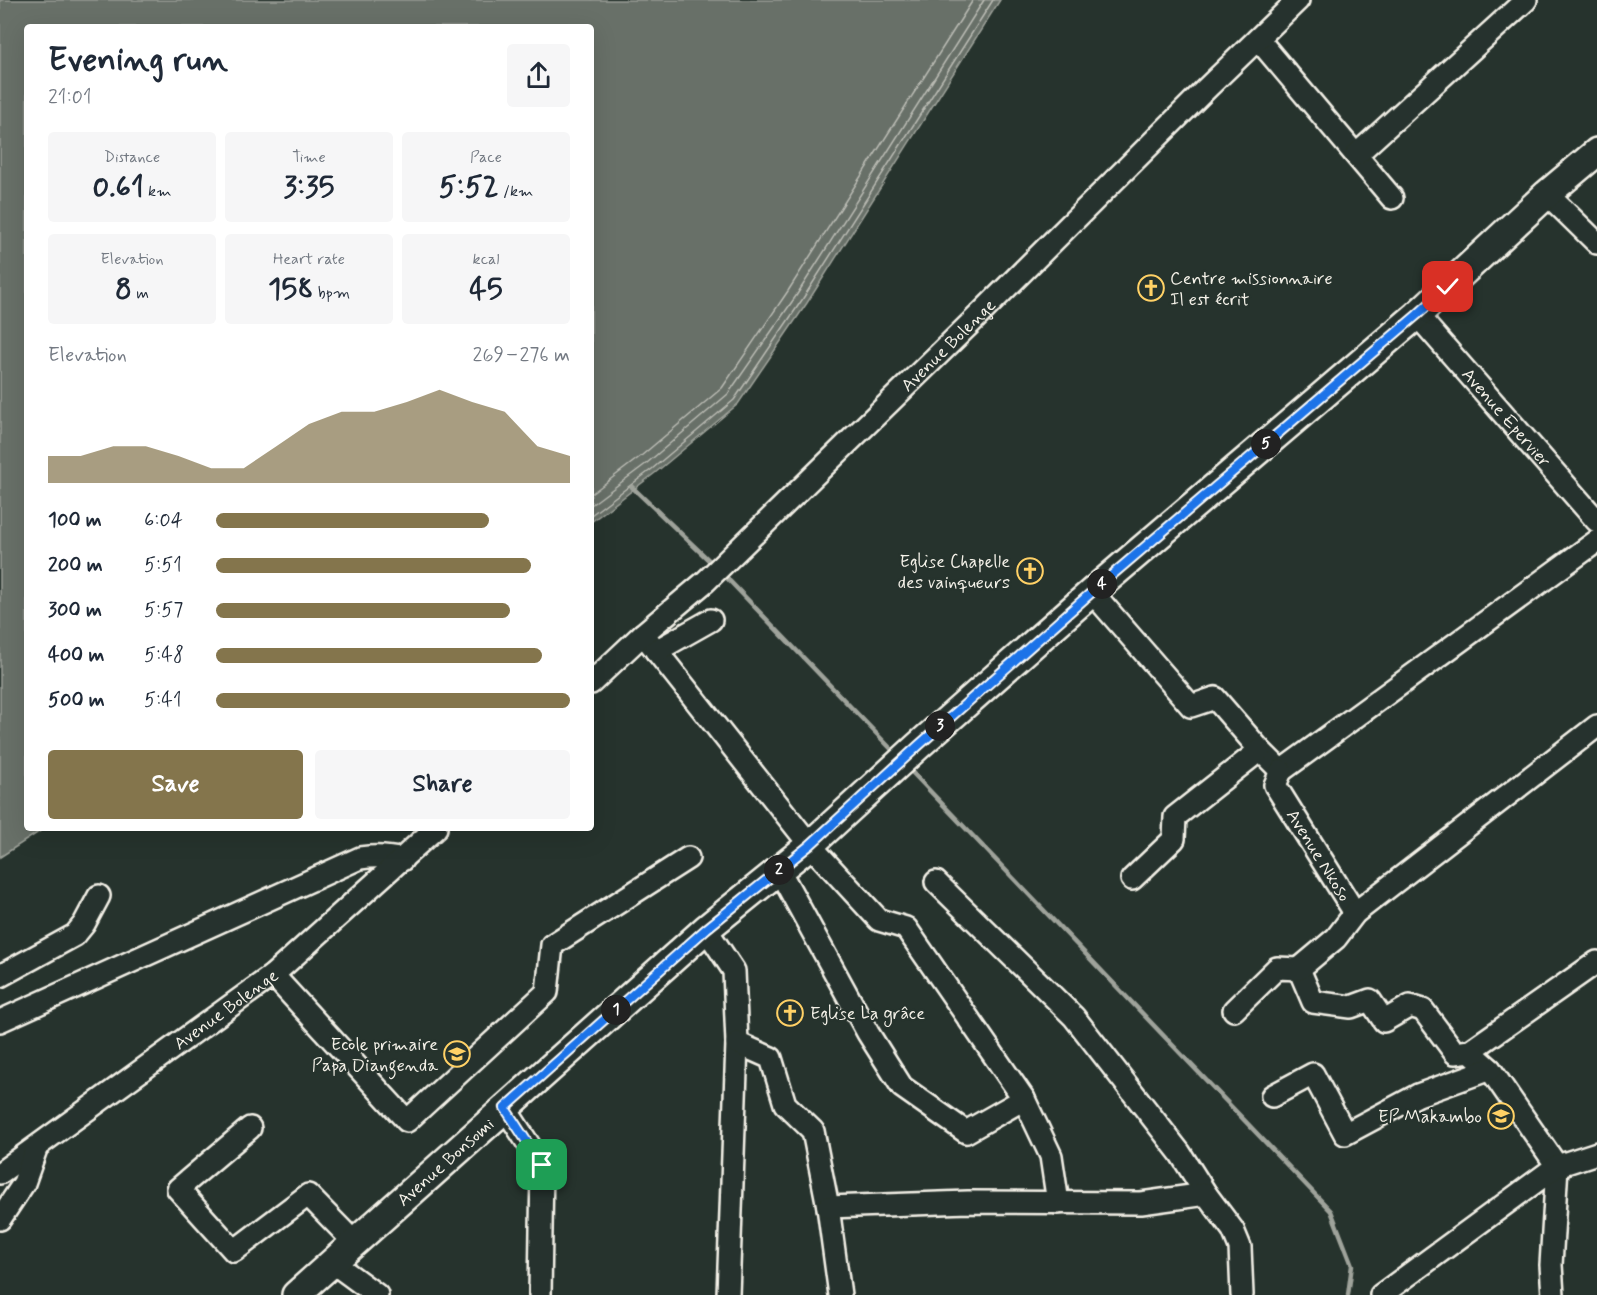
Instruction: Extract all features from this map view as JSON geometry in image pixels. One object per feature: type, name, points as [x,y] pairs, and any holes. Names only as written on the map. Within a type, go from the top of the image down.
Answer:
[{"type":"main road","name":"Avenue Bonsomi","points":[[296,1295],[706,929],[810,845],[1092,592],[1417,315],[1547,194],[1597,153]]},
{"type":"street","name":"Avenue Bolenge","points":[[594,681],[650,642],[706,581],[1298,0]]},
{"type":"street","points":[[1356,154],[1526,0]]},
{"type":"street","points":[[1258,39],[1392,198]]},
{"type":"street","points":[[1547,194],[1597,243]]},
{"type":"street","name":"Avenue Epervier","points":[[1417,315],[1597,521]]},
{"type":"street","points":[[1092,592],[1191,706],[1215,698],[1281,771],[1597,541]]},
{"type":"street","points":[[711,620],[650,642],[810,845],[879,920],[906,928],[1024,1099],[1051,1156],[1058,1203]]},
{"type":"street","name":"Avenue Nkoso","points":[[1281,771],[1275,785],[1355,913],[1597,726]]},
{"type":"street","points":[[1132,879],[1174,839],[1175,817],[1260,750]]},
{"type":"street","name":"Avenue Bolenge","points":[[0,1173],[273,975],[433,831]]},
{"type":"street","points":[[2,1014],[360,858],[389,856],[402,860]]},
{"type":"street","points":[[273,975],[407,1122],[547,992],[552,945],[687,858]]},
{"type":"street","points":[[779,870],[868,1033],[902,1087],[966,1132],[1024,1099]]},
{"type":"street","points":[[936,882],[1074,1017],[1180,1153],[1206,1194],[1233,1230],[1240,1247],[1242,1295]]},
{"type":"street","points":[[0,976],[75,935],[84,924],[99,896]]},
{"type":"street","points":[[1234,1010],[1276,968],[1299,969],[1336,938],[1355,913]]},
{"type":"street","points":[[706,929],[734,971],[737,1043],[728,1295]]},
{"type":"street","points":[[1299,969],[1314,1002],[1351,1007],[1370,1000],[1383,1021],[1410,1006],[1423,1010],[1455,1053],[1470,1051],[1597,962]]},
{"type":"street","points":[[737,1043],[771,1058],[785,1104],[813,1131],[828,1207],[840,1295]]},
{"type":"street","points":[[1470,1051],[1490,1069],[1557,1166],[1551,1265],[1553,1295]]},
{"type":"street","points":[[1272,1096],[1312,1074],[1345,1134],[1418,1095],[1490,1069]]},
{"type":"street","points":[[505,1108],[542,1165],[540,1295]]},
{"type":"street","points":[[250,1128],[178,1189],[234,1251],[308,1195],[355,1243]]},
{"type":"street","points":[[0,1218],[24,1183],[36,1149]]},
{"type":"street","points":[[1381,1295],[1557,1166],[1597,1154]]},
{"type":"street","points":[[828,1207],[968,1202],[1141,1203],[1206,1194]]},
{"type":"street","points":[[332,1262],[377,1295]]},
{"type":"water","points":[[0,0],[1000,0],[807,303],[738,404],[655,473],[594,520],[594,24],[24,24],[24,831],[40,831],[0,857]]},
{"type":"waterway","points":[[632,487],[715,566]]},
{"type":"waterway","points":[[723,574],[896,754]]},
{"type":"waterway","points":[[907,767],[1331,1211],[1352,1265],[1348,1295]]},
{"type":"place","name":"Centre missionnaire Il est écrit","points":[[1151,288]]},
{"type":"place","name":"Eglise Chapelle des vainqueurs","points":[[1030,571]]},
{"type":"place","name":"Eglise La grâce","points":[[790,1013]]},
{"type":"place","name":"Ecole primaire Papa Diangenda","points":[[457,1054]]},
{"type":"place","name":"EP Makambo","points":[[1501,1116]]},
{"type":"route","points":[[542,1165],[505,1108],[706,929],[810,845],[1092,592],[1448,287]]}]
